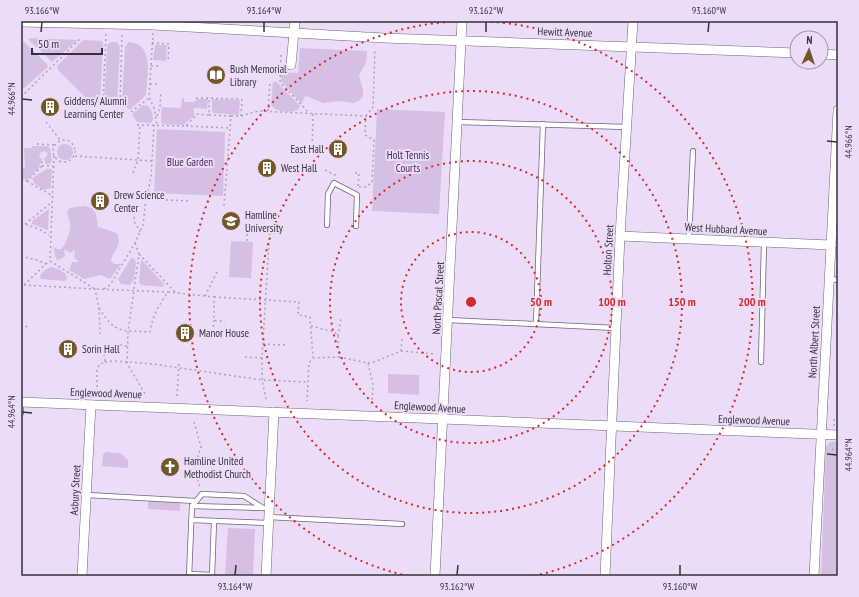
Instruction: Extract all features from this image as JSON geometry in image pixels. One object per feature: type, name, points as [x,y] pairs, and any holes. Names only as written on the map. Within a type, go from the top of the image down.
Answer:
[{"type":"street","points":[[292,65],[295,21]]},
{"type":"street","name":"North Pascal Street","points":[[435,576],[444,420],[462,21]]},
{"type":"street","name":"Holton Street","points":[[605,576],[620,236],[633,21]]},
{"type":"street","name":"Hewitt Avenue","points":[[21,22],[153,25],[461,41],[789,53]]},
{"type":"street","name":"North Albert Street","points":[[814,576],[821,435],[834,279],[831,245],[836,196],[838,110]]},
{"type":"street","name":"West Hubbard Avenue","points":[[620,236],[831,245]]},
{"type":"street","name":"Englewood Avenue","points":[[21,402],[821,435],[836,432]]},
{"type":"street","name":"Asbury Street","points":[[82,576],[91,405]]},
{"type":"street","points":[[266,576],[274,412]]},
{"type":"lane","points":[[458,122],[626,127]]},
{"type":"lane","points":[[536,324],[543,124]]},
{"type":"lane","points":[[689,239],[694,152]]},
{"type":"lane","points":[[327,225],[328,194],[334,183],[357,195],[356,226]]},
{"type":"lane","points":[[760,362],[764,243]]},
{"type":"lane","points":[[448,320],[616,328]]},
{"type":"lane","points":[[21,402],[21,413]]},
{"type":"lane","points":[[214,521],[212,576],[189,575],[192,506],[202,494],[244,496],[268,514]]},
{"type":"lane","points":[[87,495],[196,501]]},
{"type":"lane","points":[[192,506],[268,514],[402,524]]},
{"type":"lane","points":[[192,520],[214,521],[268,514]]},
{"type":"path","points":[[153,25],[149,98],[154,108],[157,125]]},
{"type":"path","points":[[103,101],[106,31]]},
{"type":"path","points":[[120,102],[122,32]]},
{"type":"path","points":[[21,97],[82,38]]},
{"type":"path","points":[[152,43],[169,44],[168,61]]},
{"type":"path","points":[[352,184],[358,187],[366,187],[372,182],[374,140],[365,135],[366,116],[374,106],[375,49]]},
{"type":"path","points":[[281,55],[280,82],[308,114]]},
{"type":"path","points":[[151,66],[160,66]]},
{"type":"path","points":[[268,111],[270,81]]},
{"type":"path","points":[[150,84],[159,84]]},
{"type":"path","points":[[156,118],[160,108],[160,92]]},
{"type":"path","points":[[131,112],[149,98]]},
{"type":"path","points":[[196,98],[242,99],[241,116]]},
{"type":"path","points":[[209,115],[210,98]]},
{"type":"path","points":[[186,126],[197,114],[241,116],[258,111],[268,111],[366,116]]},
{"type":"path","points":[[312,151],[313,114]]},
{"type":"path","points":[[224,206],[230,116]]},
{"type":"path","points":[[46,122],[61,141]]},
{"type":"path","points":[[133,173],[138,160],[139,125],[230,128]]},
{"type":"path","points":[[104,289],[110,285],[135,243],[143,225],[146,199],[151,178],[154,125]]},
{"type":"path","points":[[37,144],[55,145],[65,140],[72,144],[76,151],[75,156]]},
{"type":"path","points":[[50,261],[55,145]]},
{"type":"path","points":[[54,156],[57,160],[67,162],[75,156],[152,161]]},
{"type":"path","points":[[27,181],[42,166],[42,159]]},
{"type":"path","points":[[42,166],[53,166]]},
{"type":"path","points":[[325,170],[338,176]]},
{"type":"path","points":[[355,173],[358,173],[358,187]]},
{"type":"path","points":[[21,180],[27,181],[52,195]]},
{"type":"path","points":[[146,199],[190,201]]},
{"type":"path","points":[[25,224],[52,202]]},
{"type":"path","points":[[126,206],[135,206],[134,221],[140,232]]},
{"type":"path","points":[[21,223],[39,229],[50,235]]},
{"type":"path","points":[[247,241],[248,225],[270,226],[262,358],[262,380],[266,399]]},
{"type":"path","points":[[135,243],[139,254],[175,292]]},
{"type":"path","points":[[139,254],[128,332],[127,363],[145,394]]},
{"type":"path","points":[[21,256],[46,264]]},
{"type":"path","points":[[50,261],[24,285],[175,292],[214,297],[299,302],[298,315],[310,317],[311,326],[313,358],[309,363],[307,401]]},
{"type":"path","points":[[50,261],[95,289],[99,308],[100,334]]},
{"type":"path","points":[[205,296],[217,272]]},
{"type":"path","points":[[99,308],[106,320],[121,331],[150,332],[152,317],[168,292]]},
{"type":"path","points":[[204,333],[213,334],[214,297]]},
{"type":"path","points":[[339,357],[338,336],[341,319]]},
{"type":"path","points":[[214,320],[225,322]]},
{"type":"path","points":[[21,325],[25,325],[29,329]]},
{"type":"path","points":[[311,326],[335,332],[338,336]]},
{"type":"path","points":[[401,351],[402,339]]},
{"type":"path","points":[[115,344],[127,346]]},
{"type":"path","points":[[263,344],[286,345]]},
{"type":"path","points":[[313,358],[339,357],[368,363],[401,351],[435,354]]},
{"type":"path","points":[[104,355],[105,362]]},
{"type":"path","points":[[245,357],[262,358]]},
{"type":"path","points":[[97,392],[97,370],[99,365],[105,362],[114,361],[179,367],[262,380],[307,382]]},
{"type":"path","points":[[177,396],[179,362]]},
{"type":"path","points":[[368,363],[372,385],[372,403]]},
{"type":"path","points":[[836,432],[834,420],[838,418]]},
{"type":"path","points":[[194,422],[201,447],[194,468],[202,494]]},
{"type":"path","points":[[832,449],[838,452]]},
{"type":"green space","points":[[28,39],[77,41],[52,62]]},
{"type":"green space","points":[[23,41],[47,64],[48,67],[22,90],[21,50]]},
{"type":"green space","points":[[82,41],[101,41],[103,43],[100,102],[94,106],[58,70],[57,66]]},
{"type":"green space","points":[[110,42],[117,42],[120,47],[117,101],[104,100],[107,46]]},
{"type":"green space","points":[[129,42],[137,44],[143,49],[148,62],[146,95],[130,110],[122,103],[125,47]]},
{"type":"green space","points":[[155,45],[167,45],[166,61],[153,60]]},
{"type":"green space","points":[[300,48],[367,51],[366,63],[359,75],[363,90],[363,96],[360,100],[354,103],[339,101],[323,103],[306,96],[302,104],[281,81],[281,72],[298,73]]},
{"type":"green space","points":[[273,82],[277,82],[300,106],[298,110],[283,111],[276,109],[271,105]]},
{"type":"green space","points":[[182,98],[184,98],[184,102],[195,102],[196,99],[208,99],[207,109],[194,108],[194,116],[183,125],[163,124],[161,122],[162,107],[181,108]]},
{"type":"green space","points":[[212,99],[240,100],[239,115],[212,112]]},
{"type":"green space","points":[[143,105],[148,106],[152,112],[153,120],[151,123],[137,122],[132,114]]},
{"type":"green space","name":"Holt Tennis Courts","points":[[377,109],[445,112],[439,214],[372,211]]},
{"type":"green space","name":"Blue Garden","points":[[157,129],[225,132],[223,196],[154,193]]},
{"type":"green space","points":[[62,144],[68,144],[73,149],[71,158],[68,160],[62,160],[57,155],[57,149]]},
{"type":"green space","points":[[32,146],[47,146],[50,148],[52,162],[46,165],[44,159],[48,154],[45,151],[41,152],[39,156],[42,159],[39,168],[27,180],[21,179],[21,168],[25,168],[24,148],[32,148]]},
{"type":"green space","points":[[47,169],[52,169],[51,188],[44,190],[35,184],[32,179]]},
{"type":"green space","points":[[84,206],[92,208],[96,214],[98,227],[117,233],[119,237],[118,245],[111,261],[114,264],[121,264],[110,279],[101,275],[84,279],[69,270],[72,262],[79,262],[74,257],[75,250],[70,253],[64,249],[65,256],[59,260],[56,259],[53,246],[57,249],[61,249],[69,234],[70,223],[67,213],[68,210],[70,208]]},
{"type":"green space","points":[[49,209],[48,230],[32,224],[32,221]]},
{"type":"green space","points":[[231,241],[253,242],[251,278],[229,277]]},
{"type":"green space","points":[[132,257],[136,261],[134,280],[129,285],[121,284],[118,279]]},
{"type":"green space","points":[[141,259],[164,284],[163,287],[142,285],[139,283]]},
{"type":"green space","points":[[52,267],[66,274],[67,280],[41,279],[40,275],[46,269]]},
{"type":"green space","points":[[388,374],[419,375],[419,395],[388,393]]},
{"type":"green space","points":[[838,441],[838,576],[821,576],[826,447],[830,442]]},
{"type":"green space","points":[[106,452],[120,453],[128,460],[128,468],[102,466],[103,455]]},
{"type":"green space","points":[[148,499],[180,501],[180,511],[148,509]]},
{"type":"green space","points":[[228,528],[255,529],[253,576],[225,576]]},
{"type":"place","name":"Bush Memorial Library","points":[[216,75]]},
{"type":"place","name":"Giddens/ Alumni Learning Center","points":[[50,107]]},
{"type":"place","name":"East Hall","points":[[338,149]]},
{"type":"place","name":"West Hall","points":[[267,168]]},
{"type":"place","name":"Drew Science Center","points":[[100,201]]},
{"type":"place","name":"Hamline University","points":[[231,221]]},
{"type":"place","name":"Manor House","points":[[185,333]]},
{"type":"place","name":"Sorin Hall","points":[[68,349]]},
{"type":"place","name":"Hamline United Methodist Church","points":[[170,467]]}]
